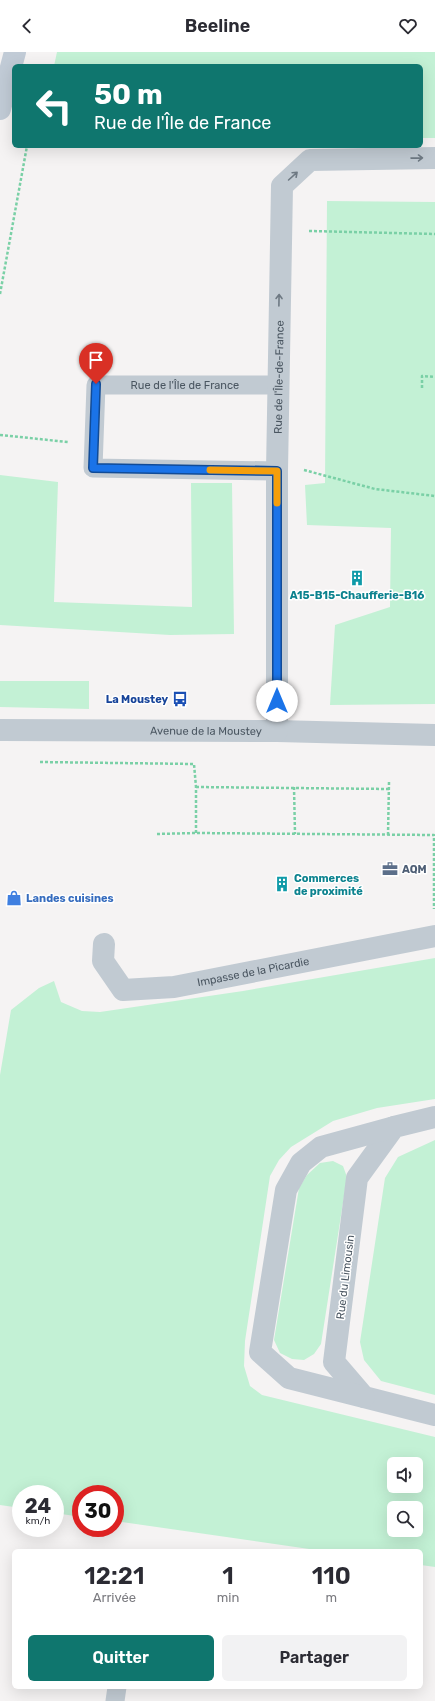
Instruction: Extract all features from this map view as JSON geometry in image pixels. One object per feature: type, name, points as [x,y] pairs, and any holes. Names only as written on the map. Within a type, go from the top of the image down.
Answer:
[{"type":"main road","points":[[0,80],[4,52]]},
{"type":"main road","points":[[0,109],[15,52]]},
{"type":"street","name":"Rue de l'Île-de-France","points":[[277,732],[277,471],[280,231],[282,186],[310,160],[435,158]]},
{"type":"street","name":"Avenue de la Moustey","points":[[0,730],[435,735]]},
{"type":"street","name":"Impasse de la Picardie","points":[[104,944],[103,961],[123,990],[174,987],[434,936]]},
{"type":"street","points":[[435,1117],[321,1147],[301,1163],[286,1190],[260,1352],[289,1378],[435,1415]]},
{"type":"street","name":"Rue du Limousin","points":[[364,1397],[334,1362],[357,1178],[394,1127]]},
{"type":"lane","name":"Rue de l'Île de France","points":[[277,471],[93,468],[96,384],[278,385]]},
{"type":"lane","points":[[115,1701],[117,1689]]},
{"type":"path","points":[[0,294],[27,148]]},
{"type":"path","points":[[280,231],[435,234]]},
{"type":"path","points":[[422,388],[422,376],[435,377]]},
{"type":"path","points":[[40,762],[194,764],[196,787],[196,832]]},
{"type":"path","points":[[388,835],[389,782]]},
{"type":"path","points":[[196,787],[389,788]]},
{"type":"path","points":[[294,787],[295,834]]},
{"type":"path","points":[[157,834],[196,832],[434,835],[434,936]]},
{"type":"green space","points":[[57,52],[435,52],[435,138],[423,138],[423,64],[54,64]]},
{"type":"green space","points":[[327,201],[435,202],[435,704],[330,705],[335,625],[390,607],[391,528],[307,525],[305,485],[325,483]]},
{"type":"green space","points":[[0,475],[58,482],[54,602],[192,607],[191,483],[232,483],[234,634],[170,635],[0,625]]},
{"type":"green space","points":[[0,681],[89,681],[89,709],[0,707]]},
{"type":"green space","points":[[435,958],[435,1099],[377,1108],[333,1121],[291,1147],[279,1160],[270,1176],[245,1341],[244,1366],[250,1386],[262,1395],[435,1437],[435,1567],[423,1565],[423,1549],[309,1549],[124,1522],[124,1485],[72,1485],[72,1516],[64,1514],[64,1485],[12,1485],[12,1507],[0,1505],[0,1075],[11,1010],[39,988],[54,981],[61,1002],[82,1011],[100,1012],[243,991]]},
{"type":"green space","points":[[435,1140],[435,1395],[381,1381],[364,1360],[360,1342],[385,1178],[398,1157]]},
{"type":"green space","points":[[333,1161],[343,1166],[347,1177],[321,1344],[314,1354],[304,1360],[292,1359],[280,1353],[274,1340],[299,1188],[307,1175],[320,1163]]},
{"type":"slow traffic","points":[[210,470],[277,471],[277,503]]},
{"type":"place","name":"A15-B15-Chaufferie-B16","points":[[357,578]]},
{"type":"place","name":"La Moustey","points":[[180,699]]},
{"type":"place","name":"AQM","points":[[390,869]]},
{"type":"place","name":"Commerces de proximité","points":[[282,884]]},
{"type":"place","name":"Landes cuisines","points":[[14,898]]},
{"type":"route","points":[[96,384],[93,468],[277,471],[277,701]]}]
